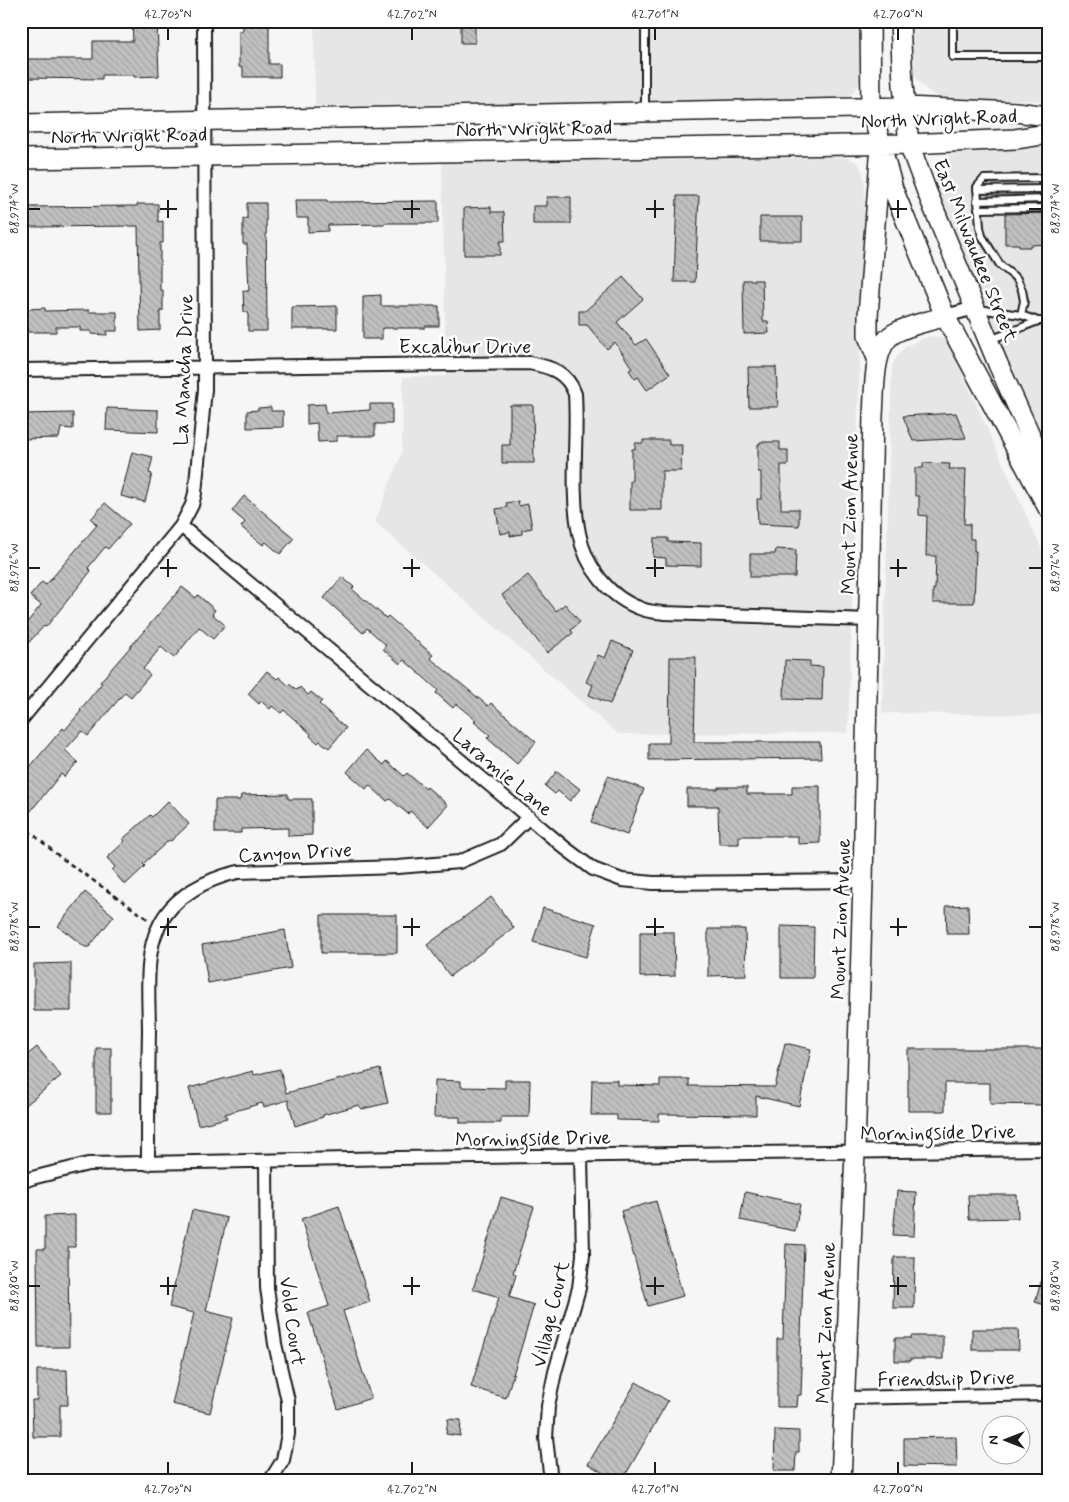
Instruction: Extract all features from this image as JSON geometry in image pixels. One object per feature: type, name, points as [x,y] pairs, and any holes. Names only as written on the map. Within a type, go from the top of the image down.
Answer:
[{"type":"main road","points":[[870,21],[871,108],[893,189],[945,316],[1048,508]]},
{"type":"main road","name":"East Milwaukee Street","points":[[900,21],[903,85],[910,144],[927,192],[988,341],[1031,437],[1048,487]]},
{"type":"main road","name":"North Wright Road","points":[[21,124],[906,107],[1016,112],[1048,116]]},
{"type":"main road","name":"North Wright Road","points":[[21,159],[910,144],[1015,139],[1048,134]]},
{"type":"main road","name":"Mount Zion Avenue","points":[[877,358],[868,336],[868,316],[881,144]]},
{"type":"main road","name":"Mount Zion Avenue","points":[[842,1481],[855,1152],[870,620],[873,414],[877,358],[885,341],[893,334],[945,316]]},
{"type":"street","name":"La Mancha Drive","points":[[21,720],[181,526],[192,505],[195,493],[204,406],[205,367],[204,21]]},
{"type":"street","points":[[945,316],[975,308]]},
{"type":"street","name":"Excalibur Drive","points":[[21,370],[528,363],[552,369],[571,383],[575,394],[576,507],[583,550],[595,572],[607,587],[617,595],[638,608],[664,613],[870,620]]},
{"type":"street","name":"Laramie Lane","points":[[181,526],[564,848],[593,869],[622,880],[653,883],[863,881]]},
{"type":"street","name":"Canyon Drive","points":[[148,1164],[149,984],[151,953],[158,927],[173,906],[185,895],[227,874],[238,872],[398,867],[459,862],[501,844],[528,817]]},
{"type":"street","name":"Morningside Drive","points":[[21,1182],[88,1164],[1048,1149]]},
{"type":"street","name":"Village Court","points":[[551,1481],[546,1438],[548,1406],[555,1372],[579,1288],[582,1255],[581,1156]]},
{"type":"street","name":"Vold Court","points":[[266,1161],[267,1288],[275,1344],[288,1400],[288,1434],[283,1460],[270,1481]]},
{"type":"street","name":"Friendship Drive","points":[[844,1398],[1048,1394]]},
{"type":"lane","points":[[645,21],[645,112]]},
{"type":"lane","points":[[953,21],[953,57],[1048,57]]},
{"type":"lane","points":[[1021,315],[1024,301],[1022,290],[1016,279],[1000,265],[989,248],[980,227],[977,190],[979,183],[984,179],[1048,178]]},
{"type":"lane","points":[[977,190],[1048,189]]},
{"type":"lane","points":[[977,201],[1048,199]]},
{"type":"lane","points":[[978,209],[1048,208]]},
{"type":"lane","points":[[975,308],[1021,315],[1038,321],[1048,321]]},
{"type":"lane","points":[[988,341],[1038,321]]},
{"type":"path","points":[[21,824],[60,857],[158,927]]},
{"type":"shaded area","points":[[314,21],[859,21],[860,82],[852,94],[837,100],[315,106]]},
{"type":"shaded area","points":[[910,21],[1048,21],[1048,101],[960,101],[945,99],[935,95],[918,81],[914,73],[911,54]]},
{"type":"shaded area","points":[[1048,147],[1048,466],[1006,357],[937,192],[936,181],[938,169],[943,159],[954,152]]},
{"type":"shaded area","points":[[848,158],[858,163],[863,173],[865,189],[848,733],[618,734],[375,522],[402,452],[403,377],[446,376],[442,162]]},
{"type":"shaded area","points":[[932,336],[944,338],[949,344],[1048,563],[1048,715],[882,713],[892,366],[906,346]]},
{"type":"building","points":[[132,21],[157,21],[159,76],[102,75],[102,79],[25,78],[24,59],[93,59],[93,41],[133,41]]},
{"type":"building","points":[[461,21],[475,21],[475,43],[461,43]]},
{"type":"building","points":[[243,24],[269,24],[269,64],[280,64],[280,77],[243,77],[243,67],[239,67],[239,31],[243,31]]},
{"type":"building","points":[[677,196],[699,196],[695,282],[674,282]]},
{"type":"building","points":[[547,197],[571,197],[571,224],[533,224],[533,206],[547,206]]},
{"type":"building","points":[[295,200],[327,200],[327,202],[438,201],[438,223],[328,225],[328,231],[308,232],[308,218],[296,218]]},
{"type":"building","points":[[247,203],[266,203],[267,331],[248,331],[248,312],[244,312],[243,291],[249,291],[247,244],[243,244],[243,219],[247,219]]},
{"type":"building","points":[[137,204],[158,204],[158,222],[163,221],[163,243],[160,243],[160,290],[163,290],[163,311],[160,311],[160,330],[140,331],[138,226],[28,227],[27,207],[137,206]]},
{"type":"building","points":[[491,207],[491,212],[504,212],[505,241],[500,241],[500,255],[464,255],[464,208]]},
{"type":"building","points":[[1048,213],[1048,244],[1019,247],[1019,244],[1005,244],[1005,214]]},
{"type":"building","points":[[760,217],[802,217],[802,241],[760,241]]},
{"type":"building","points":[[623,277],[643,299],[617,322],[636,345],[646,339],[670,374],[647,390],[638,377],[635,379],[629,370],[632,368],[615,342],[607,349],[587,325],[579,325],[579,311],[585,311]]},
{"type":"building","points":[[743,280],[762,280],[763,321],[768,321],[769,333],[744,334]]},
{"type":"building","points":[[381,295],[381,306],[439,306],[439,326],[425,326],[425,328],[382,328],[382,339],[363,339],[363,296]]},
{"type":"building","points":[[337,306],[337,329],[292,329],[292,307]]},
{"type":"building","points":[[45,308],[45,311],[89,310],[89,312],[117,312],[117,331],[107,331],[107,335],[91,334],[91,331],[80,331],[80,327],[56,327],[56,332],[27,332],[27,309]]},
{"type":"building","points":[[748,367],[776,367],[778,407],[749,407]]},
{"type":"building","points":[[325,404],[326,413],[370,410],[370,404],[392,404],[392,424],[375,424],[375,436],[337,436],[337,441],[318,442],[317,423],[307,424],[307,405]]},
{"type":"building","points":[[510,405],[533,405],[534,463],[502,463],[502,445],[510,445]]},
{"type":"building","points":[[271,407],[271,411],[283,411],[283,427],[247,428],[247,411]]},
{"type":"building","points":[[107,408],[158,410],[158,432],[106,430]]},
{"type":"building","points":[[73,413],[73,429],[61,428],[59,438],[21,439],[21,414]]},
{"type":"building","points":[[956,413],[966,438],[913,441],[903,416]]},
{"type":"building","points":[[643,440],[669,440],[669,445],[682,445],[681,471],[662,471],[662,510],[630,510],[632,449],[635,449],[635,443],[643,443]]},
{"type":"building","points":[[760,442],[780,442],[780,450],[788,450],[788,465],[781,465],[781,509],[799,509],[799,526],[758,524],[757,499],[761,499],[761,472],[758,472],[758,444]]},
{"type":"building","points":[[132,452],[153,457],[149,473],[152,474],[145,502],[121,496]]},
{"type":"building","points":[[923,463],[950,464],[949,469],[966,469],[964,524],[970,524],[970,539],[974,539],[974,551],[976,551],[974,603],[933,603],[936,556],[926,556],[927,516],[919,515],[919,496],[915,496],[915,468],[923,468]]},
{"type":"building","points":[[244,496],[294,538],[280,554],[266,542],[263,545],[241,527],[245,522],[232,511]]},
{"type":"building","points":[[518,501],[519,506],[528,504],[532,528],[522,530],[522,534],[510,536],[510,532],[500,534],[496,509],[507,507],[506,503]]},
{"type":"building","points":[[105,503],[130,524],[108,549],[105,547],[88,568],[91,571],[46,627],[44,626],[21,651],[21,630],[41,605],[30,596],[42,582],[46,585],[97,525],[91,519]]},
{"type":"building","points":[[654,538],[668,538],[668,542],[701,543],[701,566],[666,565],[666,558],[653,557]]},
{"type":"building","points":[[776,549],[796,550],[795,577],[750,577],[750,554],[775,554]]},
{"type":"building","points":[[528,575],[556,611],[565,604],[580,622],[571,630],[573,633],[547,653],[502,595]]},
{"type":"building","points":[[342,577],[354,587],[352,589],[386,618],[388,616],[433,655],[430,658],[488,706],[491,703],[536,742],[517,764],[487,738],[490,735],[474,722],[476,720],[456,704],[453,708],[436,693],[438,690],[404,660],[400,664],[383,649],[386,645],[367,628],[363,633],[324,598]]},
{"type":"building","points":[[182,587],[196,598],[198,595],[215,610],[212,614],[225,625],[213,639],[199,627],[174,658],[161,647],[143,669],[150,675],[131,697],[125,692],[88,736],[82,731],[65,750],[78,762],[64,777],[61,774],[21,823],[21,785],[27,778],[23,775],[63,728],[65,730],[102,683],[100,682]]},
{"type":"building","points":[[612,641],[633,650],[610,704],[589,695],[593,685],[586,682],[598,655],[605,658]]},
{"type":"building","points":[[670,657],[696,657],[694,742],[820,742],[821,758],[649,760],[649,743],[669,743]]},
{"type":"building","points":[[785,660],[810,661],[810,666],[823,667],[822,700],[784,699]]},
{"type":"building","points":[[267,671],[297,690],[300,687],[308,695],[311,692],[322,701],[319,704],[346,728],[329,748],[320,741],[318,743],[310,736],[311,734],[284,710],[281,713],[272,706],[270,709],[261,701],[259,704],[248,694]]},
{"type":"building","points":[[366,750],[384,765],[387,761],[404,776],[407,773],[448,805],[428,827],[410,811],[408,814],[390,799],[387,801],[369,785],[366,789],[347,772]]},
{"type":"building","points":[[557,771],[580,789],[570,801],[558,791],[555,794],[545,786]]},
{"type":"building","points":[[608,776],[644,789],[627,835],[591,822]]},
{"type":"building","points":[[792,786],[820,786],[820,843],[798,844],[798,836],[739,836],[739,844],[719,844],[718,806],[687,806],[687,789],[747,787],[747,794],[792,794]]},
{"type":"building","points":[[288,794],[288,799],[312,799],[312,835],[288,836],[288,828],[241,829],[241,833],[215,833],[215,800],[240,800],[241,795]]},
{"type":"building","points":[[168,801],[189,824],[143,864],[145,866],[125,885],[112,870],[115,867],[107,858],[125,841],[123,839],[150,815],[152,817]]},
{"type":"building","points":[[85,892],[114,916],[89,947],[85,947],[58,926]]},
{"type":"building","points":[[491,897],[514,928],[450,976],[427,945]]},
{"type":"building","points":[[968,905],[969,934],[947,934],[946,906]]},
{"type":"building","points":[[543,908],[596,924],[586,957],[533,942]]},
{"type":"building","points":[[321,915],[397,915],[397,953],[321,953]]},
{"type":"building","points":[[781,926],[814,927],[813,978],[781,978]]},
{"type":"building","points":[[708,929],[745,929],[746,975],[708,976]]},
{"type":"building","points":[[285,930],[291,968],[208,983],[202,945]]},
{"type":"building","points":[[640,932],[674,932],[675,976],[640,977]]},
{"type":"building","points":[[71,963],[71,1011],[34,1011],[34,964]]},
{"type":"building","points":[[785,1043],[811,1049],[799,1106],[756,1096],[756,1115],[659,1114],[659,1121],[617,1120],[617,1115],[591,1115],[592,1080],[617,1080],[617,1085],[660,1086],[660,1079],[689,1079],[689,1086],[775,1087]]},
{"type":"building","points":[[37,1047],[61,1076],[21,1109],[21,1060]]},
{"type":"building","points":[[96,1048],[111,1048],[111,1112],[96,1112]]},
{"type":"building","points":[[908,1049],[1044,1049],[1044,1105],[990,1104],[990,1083],[945,1083],[945,1111],[908,1111]]},
{"type":"building","points":[[280,1069],[286,1093],[380,1069],[388,1103],[362,1109],[359,1105],[323,1115],[323,1117],[295,1126],[288,1100],[264,1107],[262,1103],[225,1114],[227,1118],[198,1125],[189,1088],[253,1071],[254,1075]]},
{"type":"building","points":[[435,1080],[461,1081],[461,1087],[505,1088],[505,1080],[530,1080],[529,1117],[501,1117],[501,1123],[460,1123],[460,1117],[434,1117]]},
{"type":"building","points":[[897,1191],[916,1192],[914,1236],[893,1235]]},
{"type":"building","points":[[745,1192],[800,1204],[795,1231],[740,1220]]},
{"type":"building","points":[[968,1195],[1017,1195],[1018,1218],[969,1219]]},
{"type":"building","points":[[501,1197],[534,1207],[513,1273],[516,1275],[509,1297],[534,1305],[506,1398],[471,1387],[499,1297],[473,1289]]},
{"type":"building","points":[[656,1201],[683,1296],[648,1306],[621,1211]]},
{"type":"building","points":[[339,1206],[370,1302],[343,1311],[371,1398],[338,1409],[308,1313],[329,1306],[301,1219]]},
{"type":"building","points":[[192,1210],[227,1218],[206,1311],[233,1318],[210,1413],[172,1404],[194,1313],[169,1307]]},
{"type":"building","points":[[75,1215],[75,1247],[68,1247],[69,1347],[38,1347],[37,1249],[45,1249],[45,1216]]},
{"type":"building","points":[[786,1244],[804,1245],[800,1367],[802,1367],[801,1395],[798,1395],[797,1407],[777,1407],[777,1339],[783,1339]]},
{"type":"building","points":[[894,1257],[915,1257],[914,1308],[893,1308]]},
{"type":"building","points":[[1045,1269],[1048,1269],[1048,1306],[1035,1302]]},
{"type":"building","points":[[972,1329],[1018,1329],[1019,1350],[972,1350]]},
{"type":"building","points":[[911,1336],[943,1336],[943,1359],[895,1361],[895,1338],[911,1338]]},
{"type":"building","points":[[37,1370],[67,1370],[68,1405],[60,1405],[60,1437],[33,1437],[32,1400],[37,1400]]},
{"type":"building","points":[[636,1382],[668,1401],[622,1481],[617,1481],[588,1464]]},
{"type":"building","points":[[448,1419],[461,1420],[460,1436],[446,1434]]},
{"type":"building","points":[[775,1430],[799,1431],[799,1452],[796,1452],[795,1471],[774,1471]]},
{"type":"building","points":[[956,1437],[957,1467],[904,1466],[904,1438]]}]
